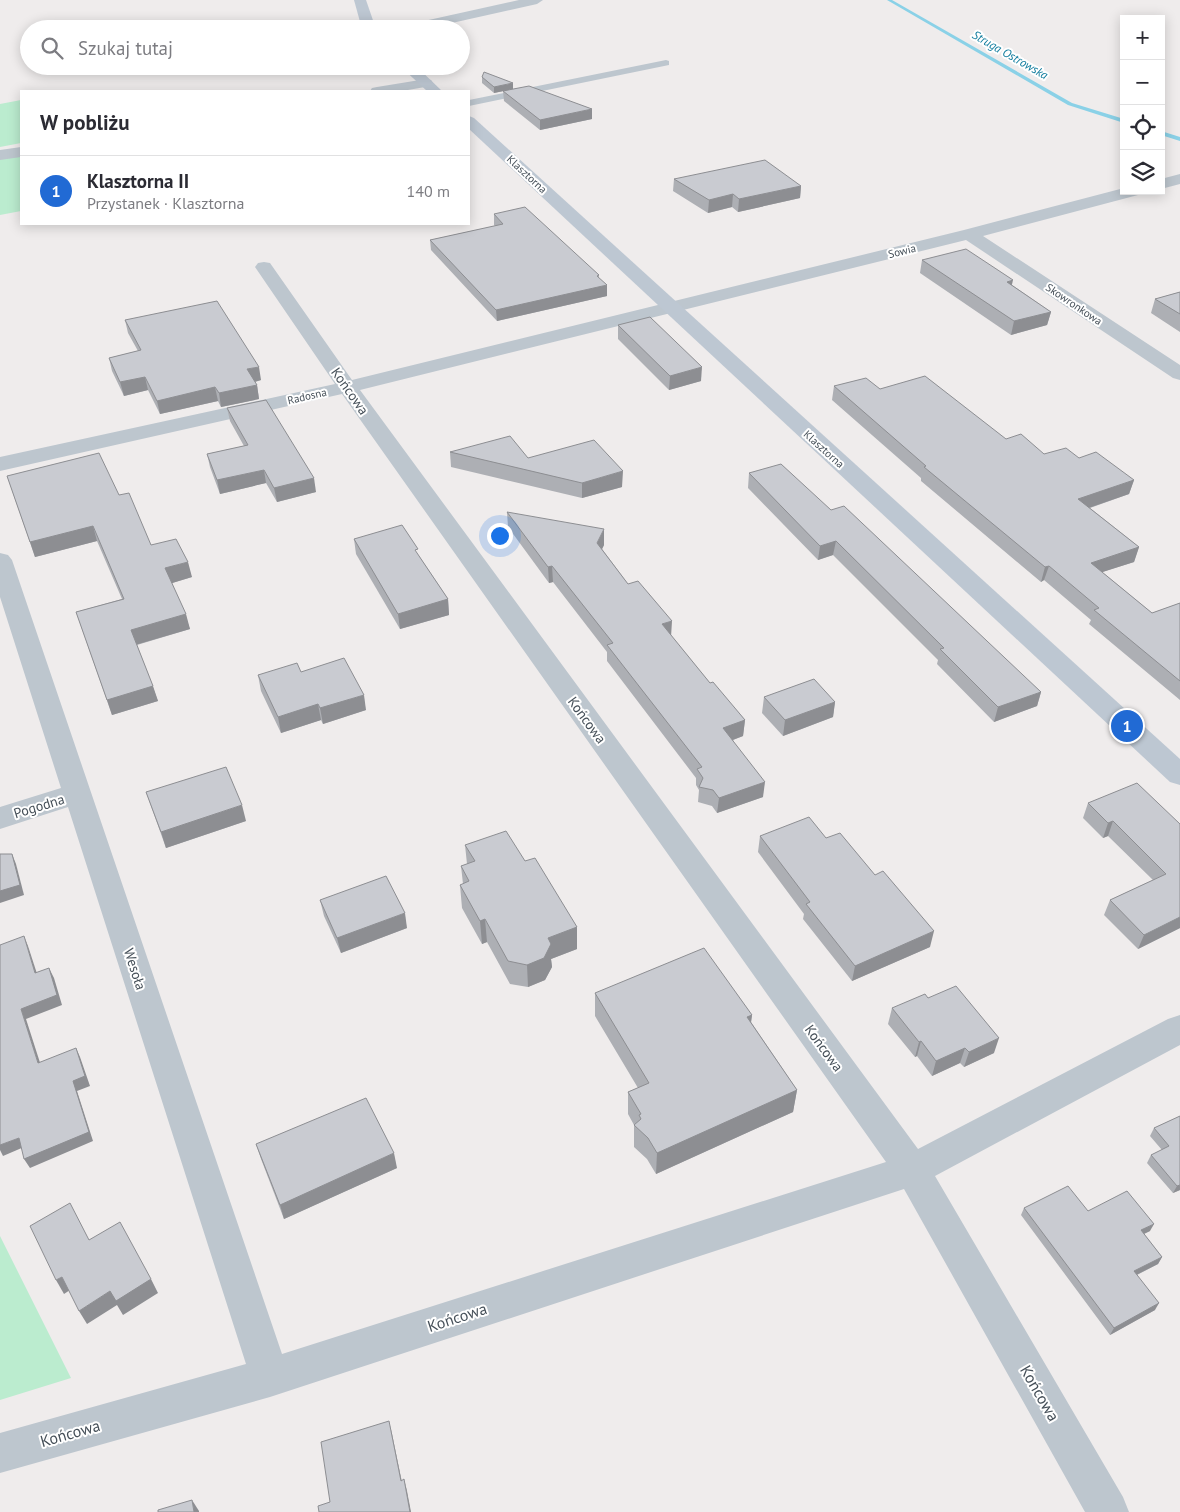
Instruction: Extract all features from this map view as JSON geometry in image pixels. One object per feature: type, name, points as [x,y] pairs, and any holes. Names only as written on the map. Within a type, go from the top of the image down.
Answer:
[{"type":"street","points":[[360,0],[366,20]]},
{"type":"street","points":[[447,20],[537,0]]},
{"type":"street","points":[[417,75],[430,87]]},
{"type":"street","points":[[390,90],[430,87]]},
{"type":"street","name":"Klasztorna","points":[[470,122],[670,308],[1180,775]]},
{"type":"street","points":[[0,155],[20,152]]},
{"type":"street","points":[[1165,183],[1180,179]]},
{"type":"street","name":"Sowia","points":[[670,308],[969,234],[1120,194]]},
{"type":"street","name":"Skowronkowa","points":[[969,234],[1180,374]]},
{"type":"street","name":"Końcowa","points":[[264,267],[347,387],[912,1170],[1108,1512]]},
{"type":"street","name":"Radosna","points":[[0,464],[347,387],[670,308]]},
{"type":"street","name":"Wesoła","points":[[0,560],[270,1377]]},
{"type":"street","name":"Pogodna","points":[[0,818],[77,794]]},
{"type":"street","points":[[912,1170],[1180,1029]]},
{"type":"street","name":"Końcowa","points":[[0,1453],[270,1377],[912,1170]]},
{"type":"lane","points":[[470,103],[666,63]]},
{"type":"green space","points":[[20,100],[20,143],[0,147],[0,104]]},
{"type":"green space","points":[[20,155],[20,211],[0,215],[0,159]]},
{"type":"green space","points":[[0,1236],[71,1378],[0,1400]]},
{"type":"building","points":[[484,72],[513,83],[494,87],[482,77]]},
{"type":"building","points":[[529,86],[592,109],[540,120],[503,91]]},
{"type":"building","points":[[765,160],[801,186],[739,199],[733,194],[709,200],[674,179]]},
{"type":"building","points":[[525,207],[599,275],[597,276],[607,285],[496,310],[430,240],[503,224],[494,214]]},
{"type":"building","points":[[966,249],[1013,280],[1007,282],[1051,312],[1014,321],[922,260]]},
{"type":"building","points":[[1180,292],[1180,314],[1155,299]]},
{"type":"building","points":[[217,301],[259,367],[247,369],[257,385],[219,393],[215,387],[157,401],[145,377],[120,382],[109,358],[141,350],[125,320]]},
{"type":"building","points":[[650,317],[702,367],[670,376],[618,325]]},
{"type":"building","points":[[925,376],[1006,439],[1021,434],[1044,454],[1066,448],[1079,458],[1096,452],[1134,480],[1078,499],[1139,547],[1091,563],[1152,613],[1180,603],[1180,681],[1094,610],[1099,608],[1049,566],[1045,567],[924,467],[926,466],[834,386],[866,378],[880,389]]},
{"type":"building","points":[[266,400],[314,478],[274,488],[264,470],[217,480],[207,454],[248,445],[227,408]]},
{"type":"building","points":[[510,436],[528,458],[594,440],[623,471],[582,483],[450,452]]},
{"type":"building","points":[[99,453],[119,495],[129,493],[151,545],[176,539],[188,562],[165,568],[186,614],[131,630],[153,686],[107,700],[76,612],[124,599],[93,526],[30,542],[7,476]]},
{"type":"building","points":[[781,464],[831,510],[844,506],[1041,692],[998,707],[940,649],[944,648],[836,541],[820,546],[749,473]]},
{"type":"building","points":[[507,512],[604,529],[597,543],[628,584],[638,581],[672,621],[662,624],[710,683],[713,682],[745,720],[723,728],[765,782],[719,798],[713,790],[699,787],[703,778],[697,769],[702,767],[607,645],[613,643],[552,566],[548,567]]},
{"type":"building","points":[[402,525],[418,549],[415,550],[448,599],[398,614],[354,539]]},
{"type":"building","points":[[344,658],[364,695],[320,708],[318,704],[278,717],[258,675],[297,663],[301,672]]},
{"type":"building","points":[[814,679],[835,702],[785,720],[764,697]]},
{"type":"building","points":[[226,767],[242,805],[161,832],[146,792]]},
{"type":"building","points":[[1137,783],[1180,824],[1180,917],[1144,935],[1110,900],[1166,874],[1113,821],[1108,823],[1088,803]]},
{"type":"building","points":[[809,817],[826,838],[840,833],[875,875],[883,871],[934,931],[855,966],[806,904],[810,902],[760,836]]},
{"type":"building","points":[[506,831],[525,861],[535,858],[577,927],[548,938],[551,944],[544,958],[527,965],[508,961],[485,919],[480,921],[460,885],[469,881],[461,866],[475,861],[465,845]]},
{"type":"building","points":[[0,854],[12,854],[20,885],[0,891]]},
{"type":"building","points":[[386,876],[405,913],[337,938],[320,900]]},
{"type":"building","points":[[24,936],[35,973],[49,968],[57,995],[21,1009],[38,1063],[76,1048],[85,1076],[73,1081],[89,1132],[24,1159],[19,1138],[0,1145],[0,945]]},
{"type":"building","points":[[704,948],[752,1015],[747,1017],[797,1090],[657,1153],[648,1138],[634,1125],[641,1119],[639,1115],[641,1114],[628,1092],[649,1083],[595,993]]},
{"type":"building","points":[[956,986],[999,1038],[969,1052],[965,1048],[936,1061],[892,1008],[925,994],[928,998]]},
{"type":"building","points":[[366,1098],[394,1153],[280,1205],[256,1144]]},
{"type":"building","points":[[1180,1116],[1180,1185],[1177,1186],[1151,1155],[1169,1146],[1154,1128]]},
{"type":"building","points":[[1068,1186],[1088,1211],[1127,1191],[1154,1224],[1141,1230],[1162,1257],[1134,1271],[1159,1303],[1114,1328],[1024,1208]]},
{"type":"building","points":[[70,1203],[89,1240],[120,1222],[151,1279],[116,1301],[110,1291],[79,1311],[62,1277],[56,1280],[30,1226]]},
{"type":"building","points":[[389,1421],[401,1481],[404,1479],[410,1512],[319,1512],[318,1506],[330,1502],[321,1442]]},
{"type":"building","points":[[192,1500],[194,1512],[158,1512],[158,1510]]},
{"type":"waterway","name":"Struga Ostrowska","points":[[889,0],[1070,104],[1120,120]]},
{"type":"waterway","name":"Struga Ostrowska","points":[[1165,134],[1180,139]]},
{"type":"place","name":"Klasztorna II","points":[[1127,726]]}]
